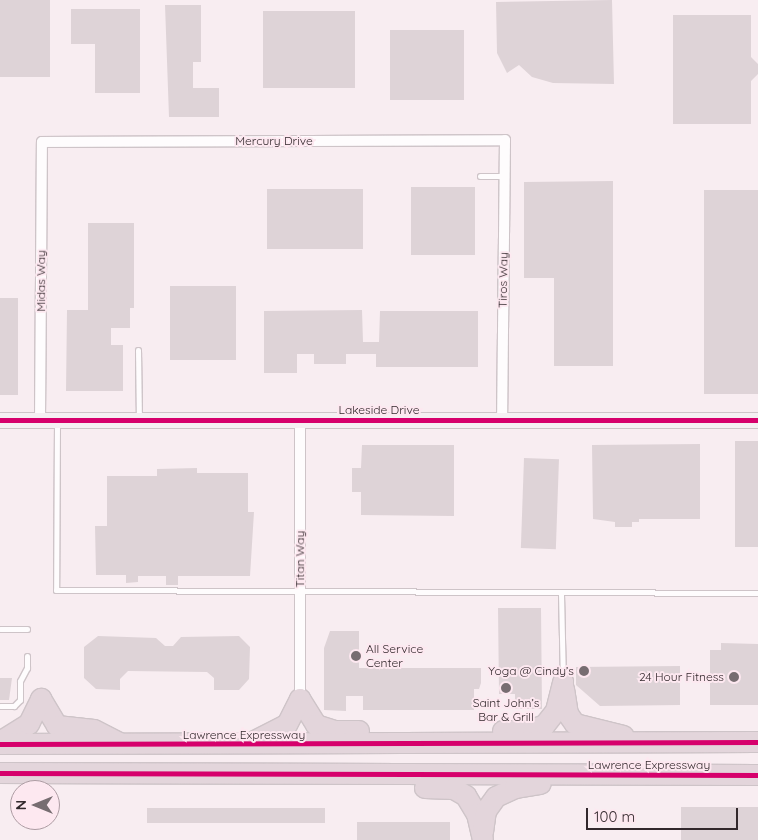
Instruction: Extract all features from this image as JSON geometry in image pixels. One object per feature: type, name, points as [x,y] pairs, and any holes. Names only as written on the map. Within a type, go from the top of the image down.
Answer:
[{"type":"highway","points":[[563,682],[568,714],[575,724],[647,743]]},
{"type":"highway","points":[[477,744],[499,731],[528,731],[545,725],[556,711],[563,682]]},
{"type":"highway","points":[[0,743],[29,724],[41,699],[57,726],[94,730],[124,745]]},
{"type":"highway","points":[[248,744],[287,725],[300,699]]},
{"type":"highway","points":[[300,699],[316,725],[334,731],[370,732],[400,745]]},
{"type":"highway","name":"Lawrence Expressway","points":[[0,743],[400,745],[758,742]]},
{"type":"highway","name":"Lawrence Expressway","points":[[0,773],[758,775]]},
{"type":"highway","points":[[395,774],[418,786],[454,789],[466,796],[477,814],[483,840]]},
{"type":"highway","points":[[483,840],[486,811],[496,797],[516,788],[548,782],[557,774]]},
{"type":"street","name":"Mercury Drive","points":[[42,142],[505,140]]},
{"type":"street","name":"Tiros Way","points":[[502,420],[505,140]]},
{"type":"street","name":"Midas Way","points":[[40,420],[42,142]]},
{"type":"street","name":"Lakeside Drive","points":[[0,420],[758,420]]},
{"type":"street","name":"Titan Way","points":[[300,420],[300,699]]},
{"type":"lane","points":[[480,176],[505,176]]},
{"type":"lane","points":[[138,350],[139,420]]},
{"type":"lane","points":[[57,420],[56,590],[561,594],[758,593]]},
{"type":"lane","points":[[561,594],[563,682]]},
{"type":"lane","points":[[0,629],[27,629]]},
{"type":"lane","points":[[0,706],[14,706],[20,700],[20,681],[27,668],[27,656]]},
{"type":"building","points":[[0,0],[50,0],[50,77],[0,77]]},
{"type":"building","points":[[612,0],[614,84],[553,83],[532,77],[519,65],[507,73],[497,53],[496,2]]},
{"type":"building","points":[[165,5],[201,5],[201,62],[193,62],[193,88],[219,88],[219,117],[169,117]]},
{"type":"building","points":[[71,9],[140,9],[140,93],[95,93],[95,44],[71,44]]},
{"type":"building","points":[[263,11],[355,11],[355,88],[263,88]]},
{"type":"building","points":[[673,15],[751,15],[751,57],[758,64],[758,74],[751,81],[751,124],[673,124]]},
{"type":"building","points":[[390,30],[464,30],[464,100],[390,100]]},
{"type":"building","points":[[613,181],[613,366],[554,366],[554,278],[524,278],[524,182]]},
{"type":"building","points":[[411,187],[475,187],[475,255],[411,255]]},
{"type":"building","points":[[267,189],[363,189],[363,249],[267,249]]},
{"type":"building","points":[[704,190],[758,190],[758,394],[704,394]]},
{"type":"building","points":[[88,223],[134,223],[134,308],[130,308],[130,328],[111,328],[111,345],[123,345],[123,391],[66,391],[67,310],[88,310]]},
{"type":"building","points":[[170,286],[236,286],[236,360],[170,360]]},
{"type":"building","points":[[0,298],[18,298],[18,395],[0,395]]},
{"type":"building","points":[[362,310],[363,342],[379,342],[380,311],[478,311],[478,367],[376,367],[376,354],[346,354],[346,364],[314,364],[314,354],[297,354],[297,373],[264,373],[264,311]]},
{"type":"building","points":[[735,441],[758,441],[758,547],[735,547]]},
{"type":"building","points":[[700,444],[700,519],[639,519],[639,522],[632,522],[632,527],[615,527],[615,522],[593,519],[592,445]]},
{"type":"building","points":[[362,445],[454,445],[454,516],[361,515],[361,492],[352,492],[352,468],[361,468]]},
{"type":"building","points":[[524,458],[559,459],[556,549],[521,548]]},
{"type":"building","points":[[197,468],[197,473],[248,473],[248,512],[254,512],[250,576],[178,576],[178,585],[166,585],[166,576],[138,576],[138,582],[126,583],[126,575],[96,575],[95,526],[107,526],[107,476],[157,476],[157,469]]},
{"type":"building","points":[[498,608],[541,608],[542,709],[515,709],[515,694],[499,694]]},
{"type":"building","points":[[330,631],[359,631],[359,668],[481,668],[479,689],[474,689],[474,710],[363,710],[363,696],[346,696],[346,711],[324,710],[324,648]]},
{"type":"building","points":[[98,636],[156,638],[165,646],[173,646],[181,637],[239,636],[250,647],[249,679],[239,690],[214,690],[214,678],[207,672],[128,671],[120,679],[120,690],[96,689],[84,678],[84,647]]},
{"type":"building","name":"24 Hour Fitness","points":[[721,643],[758,644],[758,705],[710,705],[710,650],[721,650]]},
{"type":"building","points":[[680,666],[680,705],[600,706],[576,685],[576,667]]},
{"type":"building","points":[[0,678],[12,678],[9,700],[0,700]]},
{"type":"building","points":[[681,807],[758,807],[758,840],[681,840]]},
{"type":"building","points":[[147,808],[325,808],[325,823],[147,823]]},
{"type":"building","points":[[357,822],[450,822],[450,840],[357,840]]},
{"type":"cycle path","points":[[0,420],[758,420]]},
{"type":"cycle path","points":[[0,744],[758,742]]},
{"type":"cycle path","points":[[0,773],[758,775]]},
{"type":"place","name":"All Service Center","points":[[356,656]]},
{"type":"place","name":"Yoga @ Cindy’s","points":[[584,671]]},
{"type":"place","name":"24 Hour Fitness","points":[[734,677]]},
{"type":"place","name":"Saint John’s Bar & Grill","points":[[506,688]]}]
